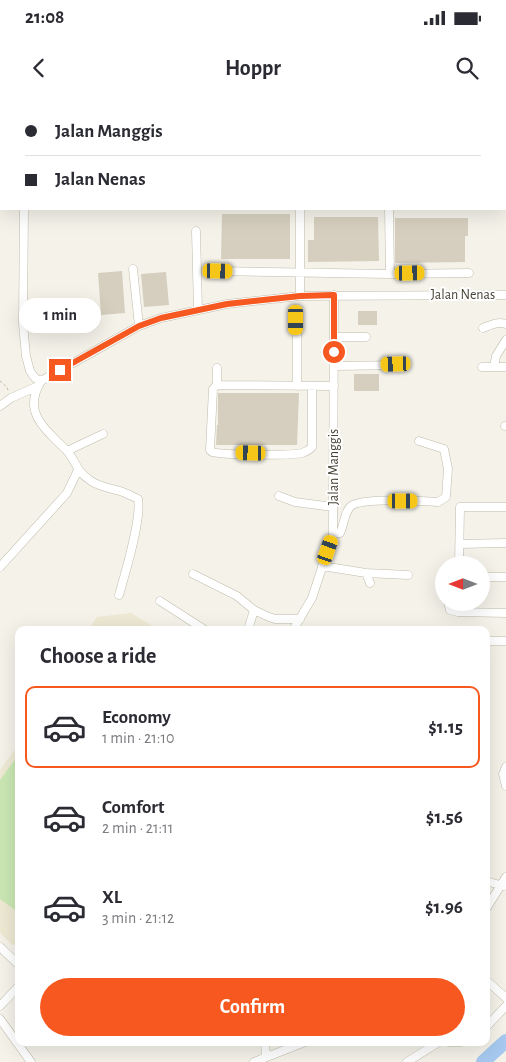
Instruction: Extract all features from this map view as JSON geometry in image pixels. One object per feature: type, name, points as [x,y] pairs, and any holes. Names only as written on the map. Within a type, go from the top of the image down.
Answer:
[{"type":"street","points":[[24,210],[23,324],[30,371],[40,384],[34,395],[33,404],[38,421],[67,451],[78,470],[93,482],[138,499],[138,517],[119,595]]},
{"type":"street","points":[[300,210],[300,296]]},
{"type":"street","points":[[389,210],[390,274]]},
{"type":"street","points":[[196,231],[198,310]]},
{"type":"street","points":[[133,269],[139,326]]},
{"type":"street","points":[[218,271],[390,274],[469,272]]},
{"type":"street","name":"Jalan Manggis","points":[[296,626],[312,598],[333,534],[334,295]]},
{"type":"street","name":"Jalan Nenas","points":[[0,406],[23,391],[40,384],[139,326],[161,318],[227,304],[300,296],[506,295]]},
{"type":"street","points":[[296,320],[297,386]]},
{"type":"street","points":[[483,328],[492,324],[506,324]]},
{"type":"street","points":[[334,337],[366,337]]},
{"type":"street","points":[[494,367],[496,356],[506,340]]},
{"type":"street","points":[[334,366],[405,365]]},
{"type":"street","points":[[482,368],[506,367]]},
{"type":"street","points":[[217,368],[217,385],[213,389],[210,450],[212,452],[288,454],[308,451],[312,447],[312,386]]},
{"type":"street","points":[[217,385],[334,386]]},
{"type":"street","points":[[67,451],[104,434]]},
{"type":"street","points":[[333,534],[340,533],[350,508],[355,504],[368,501],[438,502],[446,497],[448,469],[444,449],[419,441]]},
{"type":"street","points":[[0,567],[68,493],[78,470]]},
{"type":"street","points":[[279,496],[294,502],[333,507]]},
{"type":"street","points":[[459,556],[460,507],[506,507]]},
{"type":"street","points":[[460,544],[506,543]]},
{"type":"street","points":[[322,566],[366,573],[408,575]]},
{"type":"street","points":[[366,573],[370,583]]},
{"type":"street","points":[[193,574],[237,596],[254,610],[275,619],[300,619]]},
{"type":"street","points":[[490,577],[506,577]]},
{"type":"street","points":[[160,601],[198,626]]},
{"type":"street","points":[[249,626],[254,610]]},
{"type":"street","points":[[454,611],[506,613]]},
{"type":"street","points":[[490,641],[506,641]]},
{"type":"street","points":[[506,767],[503,774],[506,786]]},
{"type":"street","points":[[490,904],[503,886],[506,877]]},
{"type":"street","points":[[490,882],[503,886]]},
{"type":"street","points":[[0,947],[15,961]]},
{"type":"street","points":[[490,984],[506,998]]},
{"type":"street","points":[[0,1006],[15,990]]},
{"type":"street","points":[[490,1023],[506,1006]]},
{"type":"street","points":[[0,1019],[15,1040]]},
{"type":"street","points":[[19,1046],[31,1062]]},
{"type":"street","points":[[260,1060],[264,1046]]},
{"type":"street","points":[[260,1060],[295,1046]]},
{"type":"street","points":[[407,1062],[433,1046]]},
{"type":"path","points":[[0,381],[7,387],[8,400]]},
{"type":"shaded area","points":[[131,613],[152,626],[91,626],[97,617]]},
{"type":"shaded area","points":[[15,749],[15,944],[12,945],[0,933],[0,770]]},
{"type":"green space","points":[[15,759],[15,910],[0,899],[0,780]]},
{"type":"building","points":[[222,214],[290,214],[290,259],[221,259]]},
{"type":"building","points":[[314,217],[378,217],[379,261],[308,262],[308,240],[314,240]]},
{"type":"building","points":[[395,218],[468,218],[468,236],[465,236],[465,262],[395,263]]},
{"type":"building","points":[[122,271],[125,313],[101,315],[98,273]]},
{"type":"building","points":[[166,272],[169,305],[144,307],[141,274]]},
{"type":"building","points":[[358,311],[377,311],[377,325],[358,325]]},
{"type":"building","points":[[354,374],[379,374],[379,391],[354,391]]},
{"type":"building","points":[[218,393],[299,393],[297,445],[216,445]]},
{"type":"waterway","points":[[483,1062],[506,1041]]},
{"type":"route","points":[[60,370],[139,326],[161,318],[227,304],[300,296],[334,295],[334,352]]}]
